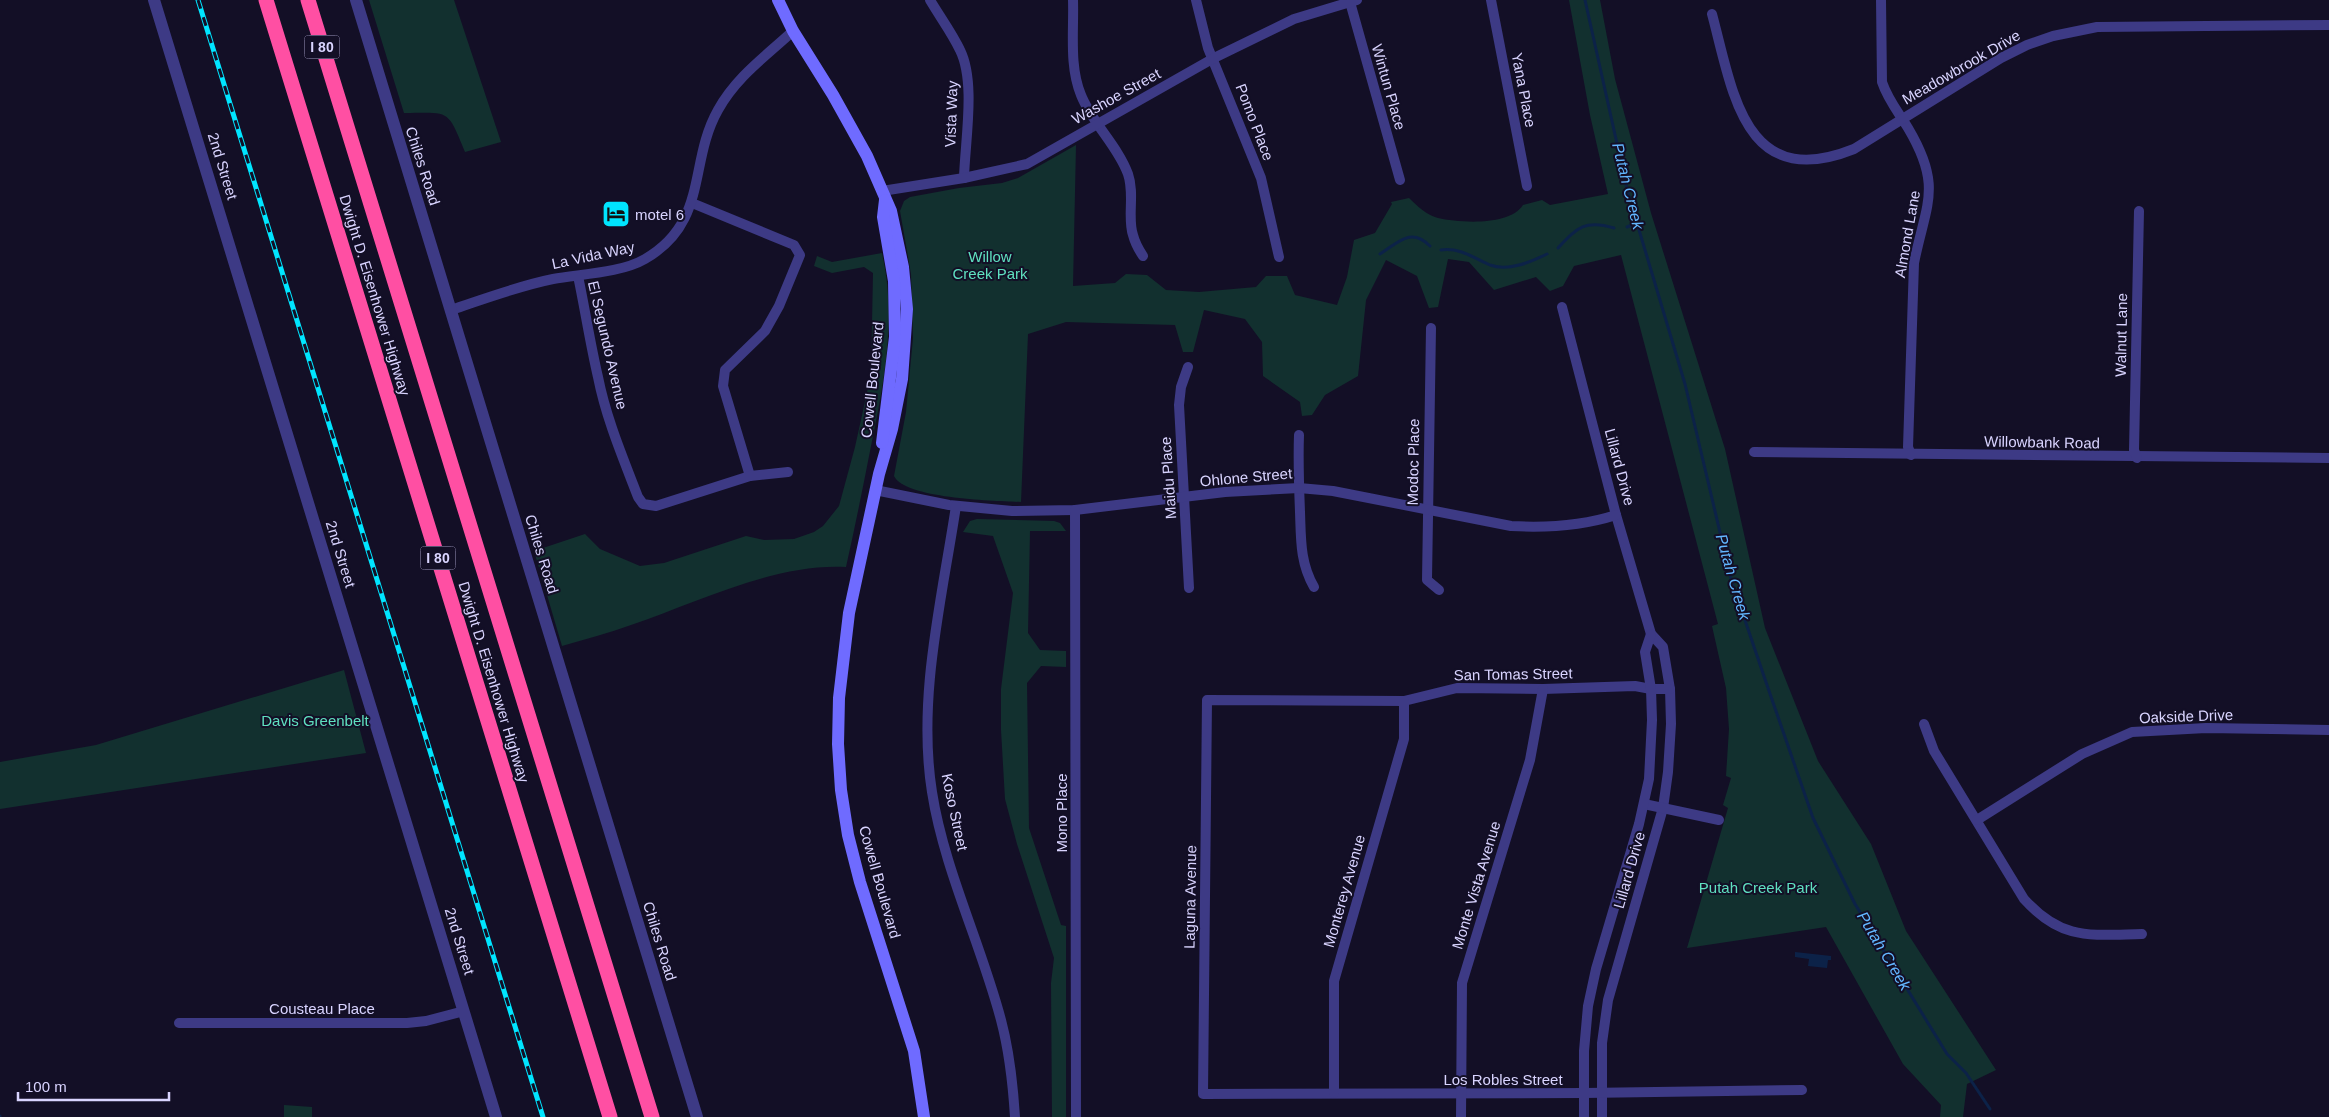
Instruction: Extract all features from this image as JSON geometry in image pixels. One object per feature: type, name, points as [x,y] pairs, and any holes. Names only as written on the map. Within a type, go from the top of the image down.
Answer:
[{"type":"highway","name":"Dwight D. Eisenhower Highway","points":[[266,0],[610,1117]]},
{"type":"highway","name":"Dwight D. Eisenhower Highway","points":[[308,0],[652,1117]]},
{"type":"main road","name":"Cowell Boulevard","points":[[778,0],[793,31],[833,95],[867,156],[883,195],[883,217],[892,267],[896,337],[878,474],[849,613],[842,659],[838,744],[841,790],[848,835],[860,882],[914,1051],[924,1117]]},
{"type":"street","name":"2nd Street","points":[[154,0],[496,1117]]},
{"type":"street","name":"Chiles Road","points":[[356,0],[697,1117]]},
{"type":"street","name":"Vista Way","points":[[930,0],[961,50],[966,67],[969,85],[964,178]]},
{"type":"street","points":[[1073,0],[1076,79],[1082,97],[1106,139],[1122,160],[1129,176],[1132,192],[1132,234],[1143,256]]},
{"type":"street","name":"Pomo Place","points":[[1196,0],[1208,48],[1214,58],[1261,178],[1279,257]]},
{"type":"street","name":"Yana Place","points":[[1491,0],[1527,186]]},
{"type":"street","name":"Almond Lane","points":[[1881,0],[1882,82],[1886,94],[1925,161],[1930,184],[1928,211],[1920,234],[1914,263],[1908,447],[1912,455]]},
{"type":"street","name":"Washoe Street","points":[[883,195],[1027,164],[1214,58],[1294,19],[1354,1]]},
{"type":"street","name":"Wintun Place","points":[[1354,1],[1400,180]]},
{"type":"street","name":"Meadowbrook Drive","points":[[1712,14],[1737,108],[1750,130],[1767,147],[1790,158],[1812,161],[1835,157],[1854,149],[2001,58],[2027,45],[2053,36],[2097,27],[2329,25]]},
{"type":"street","name":"La Vida Way","points":[[451,310],[532,284],[625,266],[645,259],[671,237],[684,221],[692,203],[704,143],[717,110],[736,81],[793,31]]},
{"type":"street","points":[[692,203],[794,245],[800,255],[779,306],[765,331],[725,370],[723,378],[723,386],[750,476]]},
{"type":"street","name":"Walnut Lane","points":[[2137,458],[2134,450],[2138,211]]},
{"type":"street","name":"El Segundo Avenue","points":[[578,276],[591,333],[598,377],[608,416],[638,497],[643,504],[656,506],[750,476],[788,472]]},
{"type":"street","name":"Lillard Drive","points":[[1562,307],[1616,514],[1651,634],[1663,647],[1670,689],[1670,751],[1663,808],[1612,980],[1604,1026],[1602,1117]]},
{"type":"street","name":"Modoc Place","points":[[1431,328],[1427,580],[1439,590]]},
{"type":"street","name":"Maidu Place","points":[[1188,367],[1181,386],[1179,404],[1188,588]]},
{"type":"street","points":[[1299,436],[1302,557],[1306,574],[1314,587]]},
{"type":"street","name":"Willowbank Road","points":[[1754,452],[2137,458],[2329,458]]},
{"type":"street","name":"Ohlone Street","points":[[875,490],[956,506],[1012,511],[1075,510],[1244,491],[1299,488],[1364,497],[1504,525],[1535,527],[1578,524],[1616,514]]},
{"type":"street","name":"Koso Street","points":[[956,506],[929,694],[928,743],[932,791],[940,830],[1001,1021],[1015,1117]]},
{"type":"street","name":"Mono Place","points":[[1075,510],[1076,1117]]},
{"type":"street","name":"Lillard Drive","points":[[1584,1117],[1584,1051],[1588,1006],[1605,937],[1644,804],[1652,750],[1651,689],[1645,652],[1651,634]]},
{"type":"street","name":"San Tomas Street","points":[[1208,700],[1404,701],[1457,688],[1543,689],[1635,686],[1651,689],[1670,689]]},
{"type":"street","name":"Monte Vista Avenue","points":[[1461,1117],[1462,983],[1530,760],[1543,689]]},
{"type":"street","name":"Laguna Avenue","points":[[1203,1094],[1208,700]]},
{"type":"street","name":"Monterey Avenue","points":[[1334,1093],[1334,981],[1404,739],[1404,701]]},
{"type":"street","points":[[1924,724],[1934,751],[2024,899],[2036,913],[2063,930],[2082,934],[2142,934]]},
{"type":"street","name":"Oakside Drive","points":[[1977,820],[2082,754],[2132,732],[2206,728],[2329,730]]},
{"type":"street","points":[[1652,750],[1670,751]]},
{"type":"street","points":[[1644,804],[1719,820]]},
{"type":"street","points":[[1605,937],[1623,942]]},
{"type":"street","name":"Cousteau Place","points":[[179,1023],[407,1023],[426,1021],[464,1011]]},
{"type":"street","name":"Los Robles Street","points":[[1203,1094],[1461,1094],[1802,1090]]},
{"type":"green space","points":[[369,0],[454,0],[501,142],[465,152],[454,127],[445,116],[430,113],[404,113]]},
{"type":"green space","points":[[1569,0],[1600,0],[1615,79],[1651,213],[1725,449],[1765,628],[1818,761],[1871,844],[1906,931],[1996,1070],[1967,1084],[1963,1117],[1940,1117],[1941,1105],[1903,1064],[1826,927],[1687,948],[1728,808],[1723,805],[1731,778],[1726,776],[1729,729],[1726,688],[1712,626],[1718,624],[1621,255],[1574,266],[1563,286],[1550,291],[1536,277],[1494,290],[1469,262],[1448,259],[1438,307],[1429,308],[1417,276],[1386,260],[1366,300],[1358,376],[1325,395],[1312,415],[1302,416],[1300,402],[1263,376],[1262,342],[1245,319],[1204,310],[1193,352],[1183,352],[1175,325],[1066,322],[1028,334],[1021,502],[933,494],[915,490],[902,484],[894,476],[906,412],[913,338],[911,274],[900,211],[904,201],[910,197],[959,188],[1002,183],[1018,178],[1076,145],[1073,286],[1115,283],[1126,274],[1147,275],[1166,290],[1199,292],[1256,287],[1266,276],[1287,276],[1295,295],[1337,305],[1347,277],[1354,240],[1375,233],[1392,204],[1391,202],[1409,198],[1422,210],[1434,217],[1471,222],[1507,217],[1517,212],[1523,205],[1542,200],[1550,205],[1608,194],[1590,115]]},
{"type":"green space","points":[[882,253],[888,302],[887,350],[876,422],[846,567],[819,567],[764,578],[710,595],[623,628],[562,646],[534,551],[585,534],[600,549],[640,566],[664,563],[746,536],[764,540],[794,539],[814,532],[823,526],[839,506],[855,447],[871,374],[873,273],[864,267],[832,273],[814,266],[817,256],[832,262]]},
{"type":"green space","points":[[977,519],[1054,521],[1060,523],[1066,531],[1030,531],[1028,633],[1040,650],[1066,651],[1066,667],[1041,666],[1027,683],[1029,828],[1061,925],[1066,926],[1066,1117],[1052,1117],[1051,983],[1054,958],[1017,844],[1005,799],[1001,689],[1013,593],[993,536],[963,532],[970,521]]},
{"type":"green space","name":"Davis Greenbelt","points":[[344,670],[366,753],[0,809],[0,762],[96,745]]},
{"type":"green space","points":[[284,1105],[312,1107],[312,1117],[284,1117]]},
{"type":"water","points":[[1795,952],[1831,956],[1831,960],[1828,960],[1827,968],[1808,966],[1809,959],[1795,957]]},
{"type":"waterway","name":"Putah Creek","points":[[1585,0],[1628,193],[1685,384],[1731,579],[1813,818],[1855,904],[1947,1054],[1966,1073],[1990,1109]]},
{"type":"waterway","points":[[1627,227],[1637,223]]},
{"type":"waterway","points":[[1558,248],[1582,227],[1604,225],[1614,228]]},
{"type":"waterway","points":[[1380,254],[1399,241],[1411,237],[1423,240],[1430,246]]},
{"type":"waterway","points":[[1441,250],[1454,250],[1497,267],[1512,267],[1547,254]]},
{"type":"railway","points":[[198,0],[543,1117]]},
{"type":"place","name":"motel 6","points":[[616,214]]},
{"type":"park label","name":"Willow Creek Park","points":[[990,264]]},
{"type":"park label","name":"Putah Creek Park","points":[[1758,887]]}]
